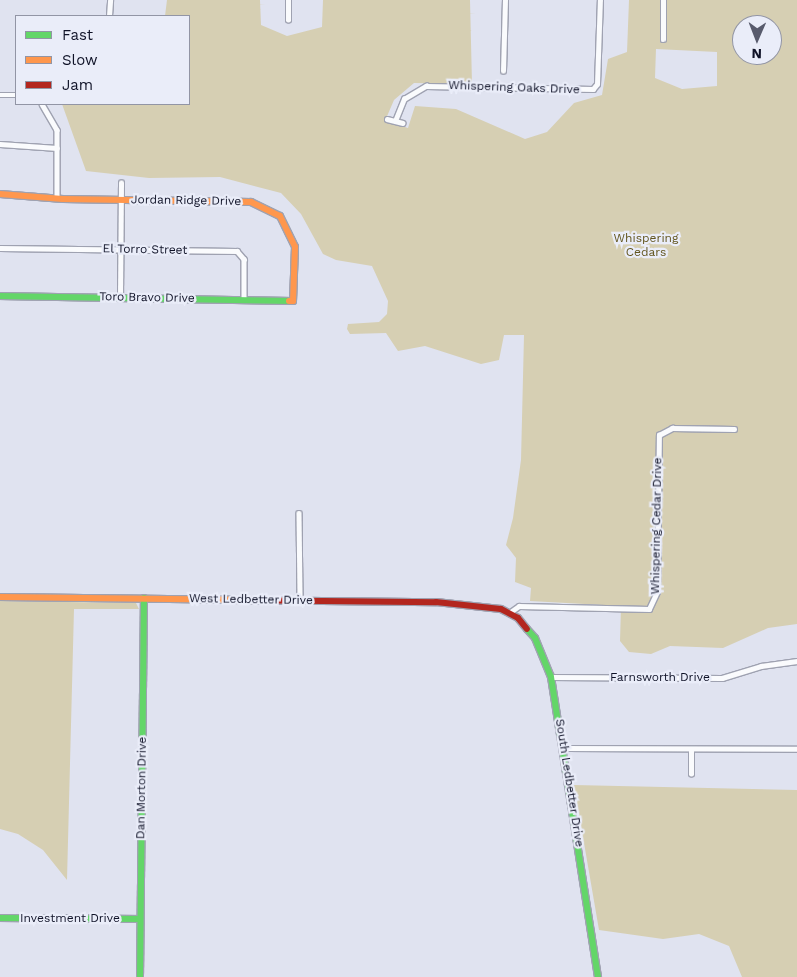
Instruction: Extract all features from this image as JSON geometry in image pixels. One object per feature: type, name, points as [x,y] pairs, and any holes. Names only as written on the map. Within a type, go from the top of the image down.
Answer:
[{"type":"street","points":[[110,0],[110,15]]},
{"type":"street","points":[[288,0],[288,20]]},
{"type":"street","points":[[504,71],[505,0]]},
{"type":"street","name":"Whispering Oaks Drive","points":[[394,121],[404,99],[426,86],[593,89],[597,84],[600,0]]},
{"type":"street","points":[[663,0],[663,39]]},
{"type":"street","points":[[0,95],[15,95]]},
{"type":"street","points":[[43,105],[57,130],[57,198]]},
{"type":"street","points":[[387,119],[403,123]]},
{"type":"street","points":[[0,144],[57,148]]},
{"type":"street","points":[[120,183],[120,298]]},
{"type":"street","name":"Jordan Ridge Drive","points":[[0,194],[57,198],[251,202],[280,216],[294,247],[293,301]]},
{"type":"street","name":"El Torro Street","points":[[0,248],[237,251],[244,259],[244,300]]},
{"type":"street","name":"Toro Bravo Drive","points":[[0,296],[293,301]]},
{"type":"street","name":"Whispering Cedar Drive","points":[[509,613],[518,606],[650,609],[657,592],[660,435],[672,428],[734,429]]},
{"type":"street","points":[[299,512],[300,600]]},
{"type":"street","name":"West Ledbetter Drive","points":[[0,597],[436,602],[501,609]]},
{"type":"street","name":"Dan Morton Drive","points":[[140,977],[144,598]]},
{"type":"street","name":"South Ledbetter Drive","points":[[501,609],[530,630],[551,677],[564,748],[598,977]]},
{"type":"street","name":"Farnsworth Drive","points":[[551,677],[692,680],[722,678],[761,666],[797,661]]},
{"type":"street","points":[[564,748],[691,751],[797,749]]},
{"type":"street","points":[[690,774],[691,751]]},
{"type":"street","name":"Investment Drive","points":[[0,918],[140,919]]},
{"type":"green space","name":"Whispering Cedars","points":[[167,0],[260,0],[261,25],[287,36],[322,27],[323,0],[470,0],[472,84],[414,83],[394,100],[385,121],[408,128],[415,106],[456,109],[525,139],[547,132],[574,103],[602,95],[608,59],[627,52],[629,0],[797,0],[797,624],[768,628],[723,648],[670,646],[651,654],[629,652],[620,641],[621,606],[530,601],[531,588],[515,582],[516,558],[506,545],[513,518],[521,460],[524,335],[504,335],[499,360],[481,364],[425,346],[398,351],[386,333],[350,334],[347,329],[348,324],[379,322],[387,314],[388,301],[372,266],[336,260],[323,254],[301,214],[281,193],[220,177],[149,178],[86,171],[62,105],[190,105],[190,15],[165,15]],"holes":[[[656,49],[717,52],[717,86],[682,89],[655,78]]]},
{"type":"green space","points":[[0,601],[136,603],[139,609],[74,609],[67,880],[43,850],[18,834],[0,829]]},
{"type":"green space","points":[[574,785],[797,790],[797,977],[742,977],[729,946],[699,934],[663,939],[599,930]]},
{"type":"traffic: fast","points":[[0,296],[289,301]]},
{"type":"traffic: fast","points":[[140,977],[144,598]]},
{"type":"traffic: fast","points":[[527,629],[535,638],[551,677],[598,977]]},
{"type":"traffic: fast","points":[[0,918],[140,919]]},
{"type":"traffic: slow","points":[[0,194],[63,199],[251,202],[280,216],[295,247],[293,301],[289,301]]},
{"type":"traffic: slow","points":[[0,597],[232,600]]},
{"type":"traffic: jam","points":[[232,600],[436,602],[501,609],[518,618],[527,629]]}]
